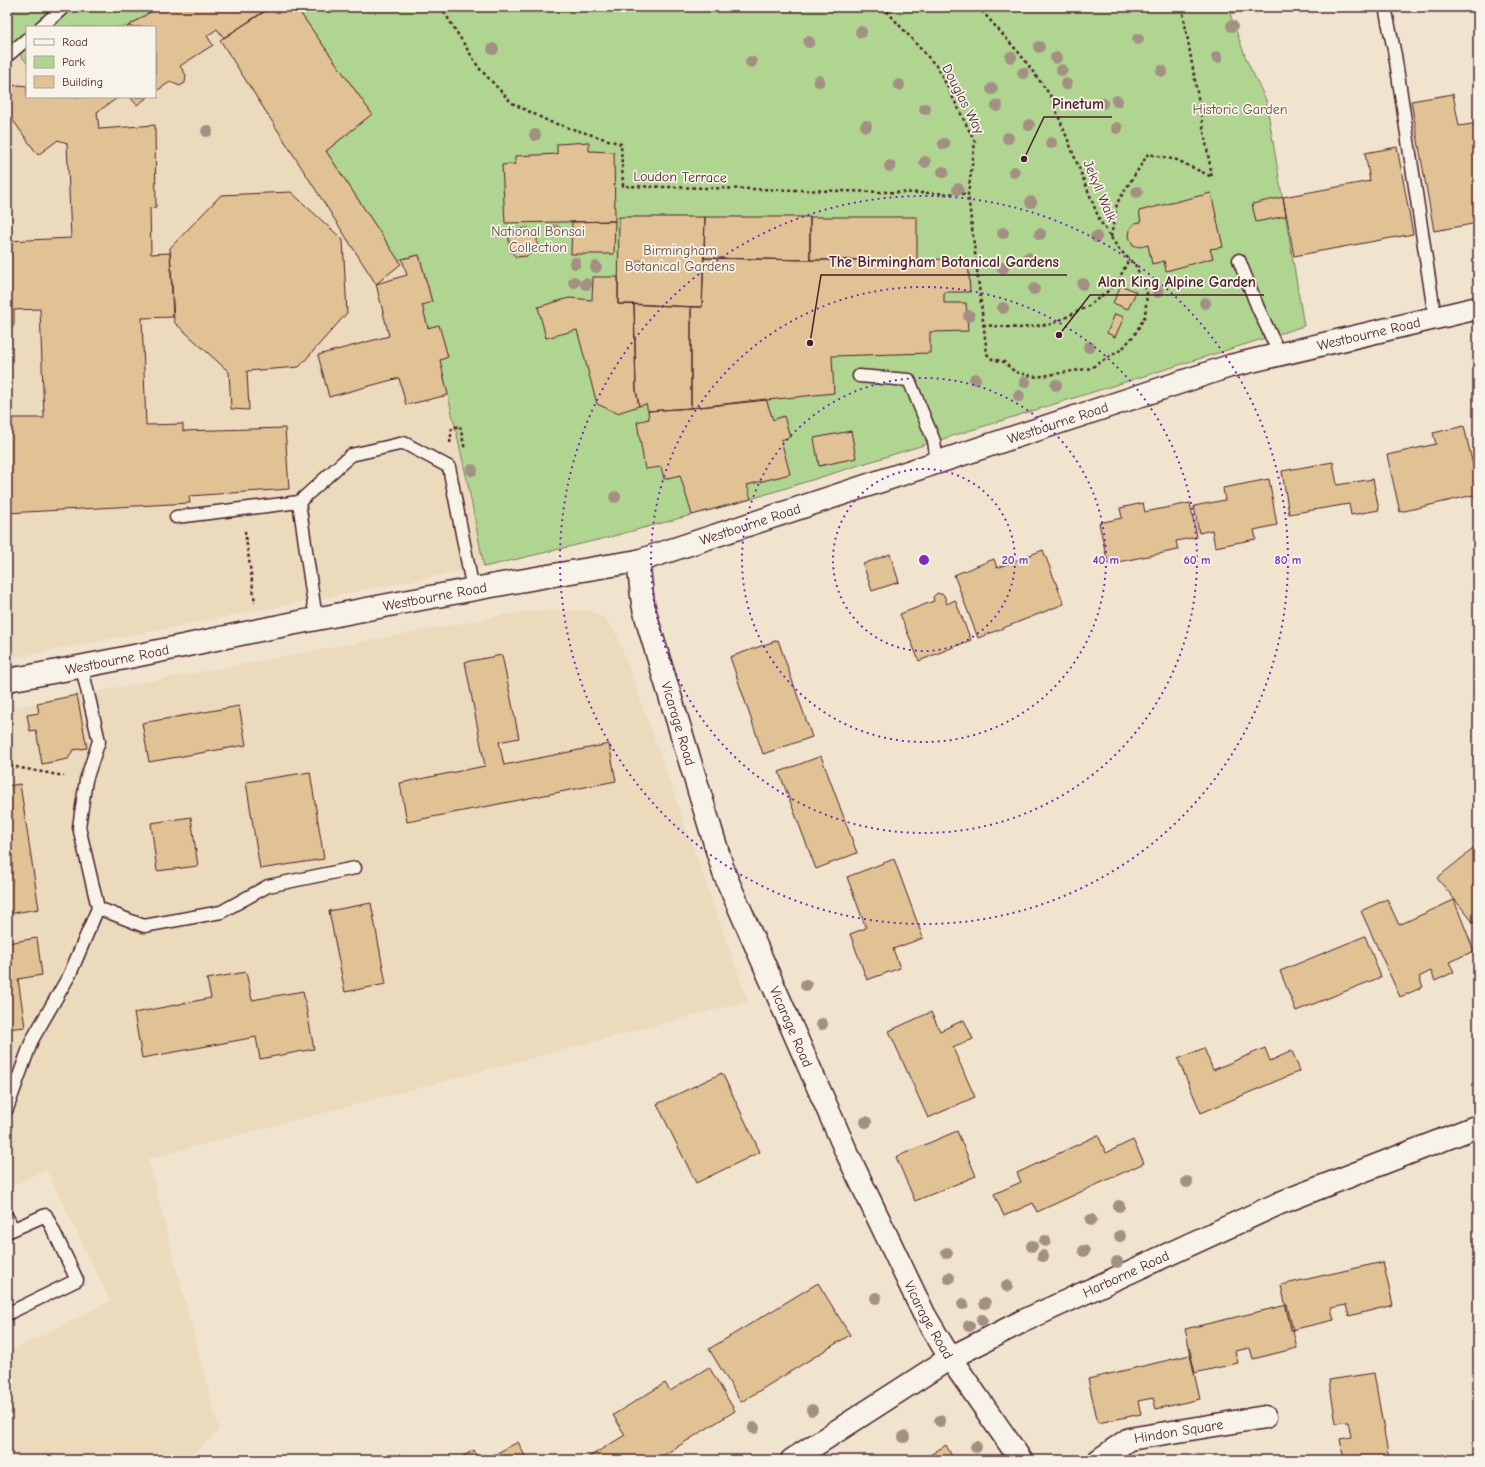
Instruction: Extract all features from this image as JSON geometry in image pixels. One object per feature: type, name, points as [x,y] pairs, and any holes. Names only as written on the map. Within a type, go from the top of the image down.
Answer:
[{"type":"main road","name":"Westbourne Road","points":[[7,680],[82,668],[316,619],[638,561],[1230,366],[1478,308]]},
{"type":"main road","name":"Vicarage Road","points":[[638,561],[643,604],[649,627],[724,873],[846,1151],[914,1294],[950,1358],[1021,1460]]},
{"type":"main road","name":"Harborne Road","points":[[792,1460],[950,1358],[1021,1322],[1280,1203],[1478,1126]]},
{"type":"main road","name":"Hindon Square","points":[[1099,1460],[1129,1439],[1265,1417]]},
{"type":"lane","points":[[41,26],[64,7]]},
{"type":"lane","points":[[1385,7],[1395,55],[1435,318]]},
{"type":"lane","points":[[7,56],[26,40]]},
{"type":"lane","points":[[1239,260],[1258,308],[1280,355]]},
{"type":"lane","points":[[859,376],[909,380],[934,441],[937,462]]},
{"type":"lane","points":[[176,517],[299,502],[352,455],[404,443],[449,466],[473,590]]},
{"type":"lane","points":[[299,502],[316,619]]},
{"type":"lane","points":[[7,1109],[32,1040],[70,974],[98,908],[79,827],[86,780],[99,741],[82,668]]},
{"type":"lane","points":[[98,908],[144,926],[221,912],[268,886],[355,868]]},
{"type":"lane","points":[[7,1217],[10,1231],[46,1215],[77,1280],[7,1314]]},
{"type":"path","name":"Loudon Terrace","points":[[441,7],[479,68],[512,103],[550,122],[621,144],[623,186],[968,194]]},
{"type":"path","name":"Douglas Way","points":[[883,7],[938,68],[975,142],[968,194]]},
{"type":"path","name":"Jekyll Walk","points":[[968,194],[987,354],[992,359],[1004,362],[1015,372],[1037,377],[1091,368],[1122,349],[1136,334],[1145,316],[1147,294],[1136,266],[1111,238],[1100,221],[1050,95],[1020,54],[982,9],[976,7]]},
{"type":"path","points":[[1111,238],[1117,203],[1148,154],[1177,160],[1212,177],[1182,7]]},
{"type":"path","points":[[983,325],[1019,328],[1052,324],[1087,307],[1116,285],[1129,259]]},
{"type":"path","points":[[449,466],[452,428],[460,426],[466,457]]},
{"type":"path","points":[[242,508],[248,558],[260,630]]},
{"type":"path","points":[[10,766],[86,780]]},
{"type":"shaded area","points":[[7,7],[296,7],[372,114],[326,151],[398,260],[419,255],[432,302],[422,305],[448,357],[440,360],[468,484],[484,567],[7,659]]},
{"type":"shaded area","points":[[587,610],[605,618],[618,637],[748,1001],[148,1159],[219,1430],[187,1460],[7,1460],[7,1353],[110,1301],[46,1169],[7,1188],[7,708],[527,611]]},
{"type":"green space","points":[[16,7],[158,7],[129,26],[26,26],[26,62],[7,39],[7,22]]},
{"type":"green space","name":"Birmingham Botanical Gardens","points":[[296,7],[1258,7],[1230,14],[1247,61],[1266,100],[1304,326],[751,499],[610,537],[484,567],[468,484],[440,360],[447,357],[428,328],[422,305],[432,302],[419,255],[398,260],[326,151],[372,114]]},
{"type":"building","points":[[158,7],[270,7],[224,38],[217,29],[207,36],[213,45],[180,66],[186,75],[185,83],[180,86],[170,82],[156,91],[156,26],[129,26]]},
{"type":"building","points":[[272,7],[296,7],[372,114],[326,151],[401,264],[376,284],[220,40]]},
{"type":"building","points":[[11,86],[26,86],[26,98],[118,98],[97,112],[99,129],[155,125],[156,207],[150,208],[151,254],[170,253],[173,317],[142,318],[146,425],[183,424],[183,431],[285,428],[289,489],[189,496],[190,503],[7,513],[7,418],[44,418],[40,309],[14,310],[14,325],[9,332],[7,332],[7,241],[71,238],[67,143],[58,140],[38,155],[7,112],[7,90]]},
{"type":"building","points":[[1453,94],[1459,126],[1478,123],[1478,223],[1434,231],[1411,101]]},
{"type":"building","points":[[131,98],[147,98],[137,105]]},
{"type":"building","points":[[589,142],[589,151],[614,152],[615,221],[505,223],[502,165],[515,164],[515,156],[557,154],[557,144]]},
{"type":"building","points":[[1397,147],[1413,234],[1294,256],[1283,197],[1370,181],[1365,153]]},
{"type":"building","points":[[291,192],[343,240],[347,313],[299,367],[247,371],[249,410],[231,409],[229,372],[174,322],[170,248],[221,195]]},
{"type":"building","points":[[1211,193],[1223,247],[1210,249],[1213,258],[1166,271],[1164,261],[1152,264],[1148,245],[1140,247],[1133,245],[1129,237],[1130,229],[1135,223],[1141,222],[1139,211]]},
{"type":"building","points":[[1283,197],[1286,216],[1256,222],[1252,204]]},
{"type":"building","points":[[619,217],[705,217],[702,307],[618,304]]},
{"type":"building","points":[[705,217],[810,217],[810,260],[704,258]]},
{"type":"building","points":[[810,217],[917,217],[917,260],[810,260]]},
{"type":"building","points":[[615,221],[614,254],[571,254],[572,222]]},
{"type":"building","points":[[528,228],[537,234],[537,249],[527,256],[516,257],[509,249],[509,235],[516,229]]},
{"type":"building","points":[[419,255],[432,302],[422,305],[428,328],[439,325],[448,357],[440,360],[448,395],[406,405],[399,378],[329,397],[318,355],[389,336],[376,284],[407,275],[402,259]]},
{"type":"building","points":[[704,258],[810,260],[968,259],[970,292],[944,292],[944,303],[966,303],[968,331],[930,332],[930,353],[832,356],[834,393],[691,408],[691,307],[702,307]]},
{"type":"building","points":[[593,277],[618,277],[618,304],[634,304],[636,390],[639,406],[617,413],[597,404],[577,330],[546,338],[538,307],[569,298],[592,300]]},
{"type":"building","points":[[1121,285],[1136,292],[1128,309],[1113,303]]},
{"type":"building","points":[[634,304],[691,307],[691,408],[648,411],[646,404],[639,406],[636,390]]},
{"type":"building","points":[[1115,314],[1124,317],[1115,337],[1107,333]]},
{"type":"building","points":[[766,399],[773,420],[784,416],[790,437],[781,440],[790,474],[747,485],[751,499],[692,515],[680,475],[664,479],[661,467],[645,469],[637,422],[649,419],[648,411],[691,408]]},
{"type":"building","points":[[1464,426],[1478,487],[1478,494],[1400,512],[1387,455],[1436,444],[1433,433]]},
{"type":"building","points":[[851,431],[856,458],[819,466],[814,438]]},
{"type":"building","points":[[1333,462],[1337,485],[1373,479],[1379,510],[1351,515],[1349,504],[1289,514],[1282,471]]},
{"type":"building","points":[[1269,479],[1277,525],[1254,530],[1256,539],[1215,547],[1212,530],[1199,533],[1194,506],[1225,500],[1223,488]]},
{"type":"building","points":[[1143,503],[1145,512],[1190,503],[1197,537],[1176,541],[1178,550],[1108,564],[1099,523],[1122,518],[1120,508]]},
{"type":"building","points":[[1043,550],[1064,604],[978,638],[954,575],[994,559],[997,568]]},
{"type":"building","points":[[890,554],[899,582],[872,591],[863,564]]},
{"type":"building","points":[[937,593],[944,595],[947,604],[955,600],[971,640],[919,661],[900,614],[934,601],[933,597]]},
{"type":"building","points":[[778,640],[812,737],[763,754],[730,657]]},
{"type":"building","points":[[502,655],[519,738],[499,742],[504,765],[609,744],[616,781],[407,822],[400,783],[485,766],[465,662]]},
{"type":"building","points":[[77,695],[87,748],[73,750],[68,759],[42,764],[36,730],[30,731],[27,715],[39,713],[37,703]]},
{"type":"building","points":[[239,706],[246,745],[149,762],[142,723]]},
{"type":"building","points":[[821,756],[857,853],[816,869],[779,772]]},
{"type":"building","points":[[310,772],[324,859],[260,869],[246,782]]},
{"type":"building","points":[[20,784],[39,909],[7,914],[7,786]]},
{"type":"building","points":[[191,817],[198,866],[157,871],[151,823]]},
{"type":"building","points":[[1478,845],[1478,928],[1437,878]]},
{"type":"building","points":[[894,859],[923,938],[893,949],[900,968],[867,980],[850,934],[866,928],[847,877]]},
{"type":"building","points":[[1387,899],[1399,925],[1454,900],[1474,951],[1449,962],[1454,972],[1435,981],[1431,971],[1419,977],[1423,987],[1400,997],[1361,911]]},
{"type":"building","points":[[371,903],[386,984],[345,992],[329,911]]},
{"type":"building","points":[[1365,936],[1381,977],[1296,1011],[1280,971]]},
{"type":"building","points":[[37,938],[42,975],[18,979],[25,1027],[7,1029],[7,943]]},
{"type":"building","points":[[246,972],[252,1000],[303,991],[314,1049],[260,1059],[256,1037],[142,1058],[134,1013],[211,998],[207,979]]},
{"type":"building","points":[[931,1012],[940,1031],[964,1020],[973,1039],[953,1048],[975,1097],[928,1118],[889,1031]]},
{"type":"building","points":[[1204,1048],[1213,1070],[1265,1048],[1270,1061],[1292,1051],[1300,1071],[1201,1113],[1178,1059]]},
{"type":"building","points":[[722,1073],[760,1152],[696,1183],[657,1104]]},
{"type":"building","points":[[957,1131],[976,1176],[915,1201],[896,1157]]},
{"type":"building","points":[[1098,1135],[1106,1153],[1133,1140],[1144,1163],[1037,1212],[1033,1203],[1004,1216],[994,1194],[1021,1182],[1017,1173]]},
{"type":"building","points":[[1383,1262],[1393,1305],[1349,1316],[1346,1305],[1331,1308],[1334,1320],[1291,1330],[1281,1285]]},
{"type":"building","points":[[818,1283],[850,1335],[741,1402],[709,1349]]},
{"type":"building","points":[[1287,1305],[1297,1348],[1253,1359],[1250,1348],[1235,1351],[1238,1363],[1195,1373],[1185,1329]]},
{"type":"building","points":[[1190,1355],[1200,1399],[1156,1409],[1153,1398],[1138,1401],[1141,1414],[1098,1423],[1088,1379]]},
{"type":"building","points":[[709,1367],[735,1411],[656,1460],[584,1460],[625,1435],[613,1415],[665,1383],[670,1391]]},
{"type":"building","points":[[1374,1373],[1389,1460],[1344,1460],[1340,1439],[1351,1437],[1348,1422],[1336,1423],[1329,1380]]},
{"type":"building","points":[[518,1442],[527,1460],[484,1460]]},
{"type":"building","points":[[946,1445],[954,1460],[922,1460]]},
{"type":"building","points":[[474,1450],[479,1460],[456,1460]]},
{"type":"place","name":"Pinetum","points":[[1024,159]]},
{"type":"place","name":"Alan King Alpine Garden","points":[[1059,335]]},
{"type":"place","name":"The Birmingham Botanical Gardens","points":[[810,343]]},
{"type":"park label","name":"Historic Garden","points":[[1240,109]]},
{"type":"park label","name":"National Bonsai Collection","points":[[538,240]]}]
